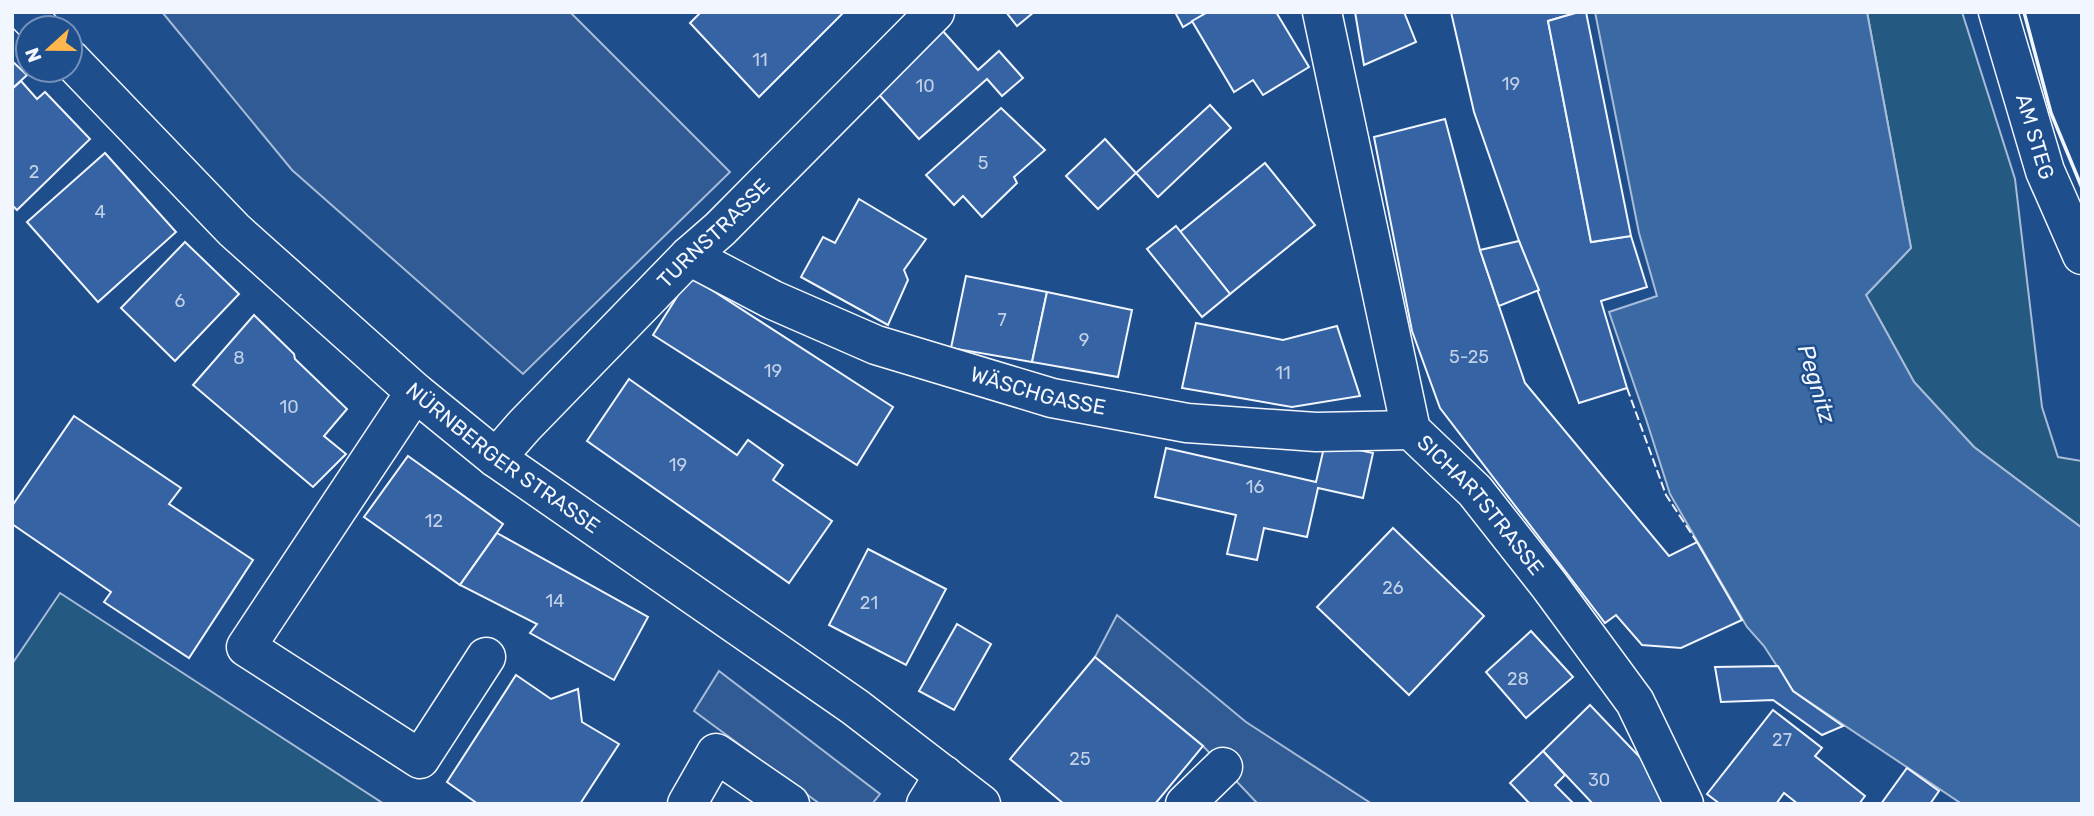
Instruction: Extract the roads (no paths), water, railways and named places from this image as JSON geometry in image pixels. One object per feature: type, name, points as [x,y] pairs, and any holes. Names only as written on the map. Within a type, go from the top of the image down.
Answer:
[{"type":"street","name":"TURNSTRASSE","points":[[496,458],[689,256],[720,229],[935,12]]},
{"type":"street","name":"SICHARTSTRASSE","points":[[1322,12],[1411,430],[1475,491],[1549,585],[1635,702],[1684,804]]},
{"type":"street","name":"AM STEG","points":[[1998,12],[2045,171],[2082,255]]},
{"type":"street","name":"NÜRNBERGER STRASSE","points":[[84,74],[234,230],[415,392],[496,458],[855,707],[935,790],[981,804]]},
{"type":"street","name":"WÄSCHGASSE","points":[[689,256],[773,300],[876,345],[1052,398],[1187,424],[1316,432],[1411,430]]},
{"type":"street","points":[[415,392],[246,647],[421,759],[486,657]]},
{"type":"street","points":[[687,804],[716,753],[790,804]]},
{"type":"street","points":[[1185,804],[1223,767]]},
{"type":"water","name":"Pegnitz","points":[[1595,12],[1867,12],[1911,248],[1866,295],[1914,382],[1974,447],[2082,528],[2082,804],[1962,804],[1793,691],[1764,646],[1747,627],[1670,494],[1609,312],[1657,296],[1639,233]]}]
